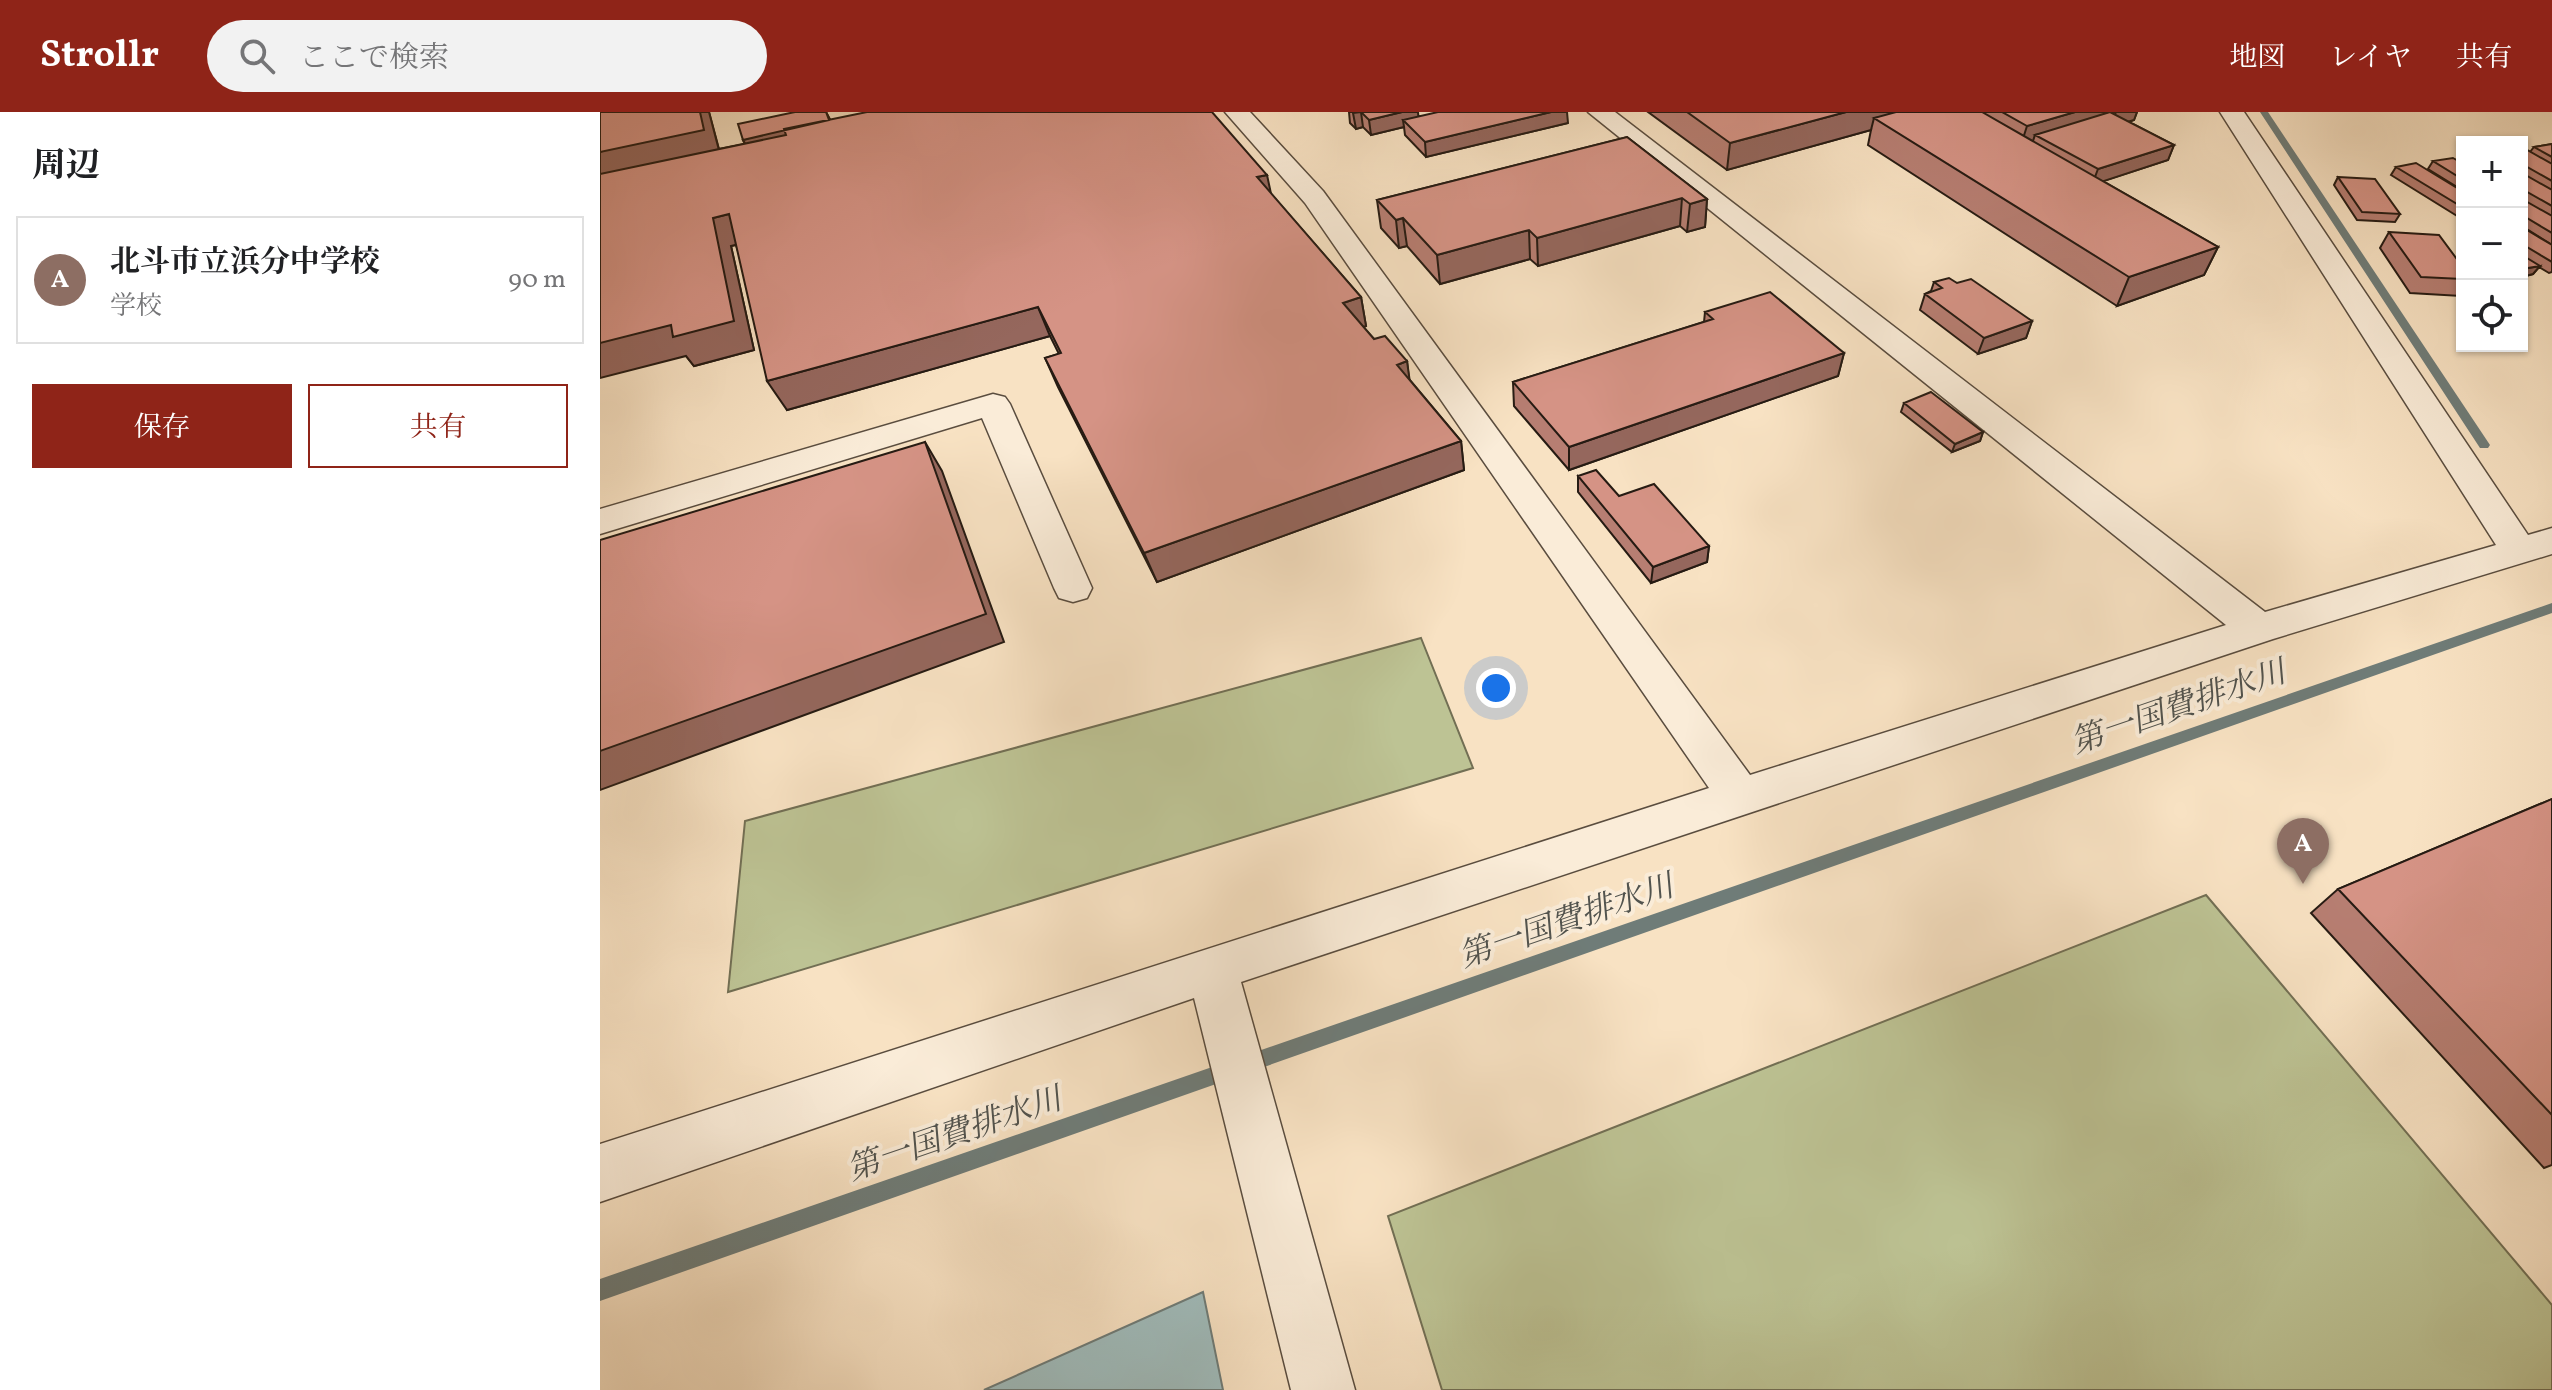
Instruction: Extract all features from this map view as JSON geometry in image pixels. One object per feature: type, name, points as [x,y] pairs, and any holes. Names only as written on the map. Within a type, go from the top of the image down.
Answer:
[{"type":"street","points":[[1237,112],[1314,197],[1742,799]]},
{"type":"street","points":[[1600,112],[2259,629]]},
{"type":"street","points":[[600,1173],[1212,969],[2259,629],[2536,547],[2232,112]]},
{"type":"street","points":[[600,522],[993,404],[1073,588]]},
{"type":"street","points":[[1212,969],[1323,1390]]},
{"type":"green space","points":[[1421,638],[1473,768],[728,992],[745,821]]},
{"type":"green space","points":[[2206,895],[2552,1305],[2552,1390],[1442,1390],[1388,1216]]},
{"type":"water","points":[[1203,1292],[1223,1390],[984,1390]]},
{"type":"building","points":[[600,112],[700,112],[704,130],[600,152]]},
{"type":"building","points":[[795,112],[826,112],[829,120],[743,140],[738,124]]},
{"type":"building","points":[[867,112],[1212,112],[1267,175],[1257,177],[1361,297],[1343,303],[1374,339],[1385,336],[1407,361],[1397,365],[1461,441],[1144,553],[1045,358],[1061,353],[1038,307],[767,381],[729,214],[713,218],[734,321],[673,337],[671,325],[600,343],[600,174],[786,135],[784,129]]},
{"type":"building","points":[[1361,112],[1402,112],[1369,120]]},
{"type":"building","points":[[1438,112],[1551,112],[1425,142],[1403,120]]},
{"type":"building","points":[[1687,112],[1846,112],[1730,143]]},
{"type":"building","points":[[1896,112],[1982,112],[2218,247],[2129,277],[1874,118]]},
{"type":"building","points":[[2002,112],[2075,112],[2027,126]]},
{"type":"building","points":[[2110,112],[2174,145],[2098,169],[2035,135]]},
{"type":"building","points":[[1627,137],[1707,199],[1690,204],[1682,198],[1537,238],[1529,230],[1437,255],[1403,218],[1396,220],[1377,200]]},
{"type":"building","points":[[2552,144],[2552,157],[2534,147]]},
{"type":"building","points":[[2528,150],[2552,164],[2552,181],[2528,167]]},
{"type":"building","points":[[2456,160],[2456,175],[2433,161]]},
{"type":"building","points":[[2416,163],[2456,187],[2456,203],[2396,167]]},
{"type":"building","points":[[2528,176],[2552,190],[2552,206],[2528,192]]},
{"type":"building","points":[[2338,177],[2375,179],[2400,214],[2362,212]]},
{"type":"building","points":[[2528,202],[2552,216],[2552,233],[2528,219]]},
{"type":"building","points":[[2528,231],[2552,245],[2552,262],[2528,248]]},
{"type":"building","points":[[2389,232],[2439,235],[2456,258],[2456,279],[2421,277]]},
{"type":"building","points":[[2528,259],[2540,266],[2528,268]]},
{"type":"building","points":[[1949,278],[1957,283],[1971,279],[2032,321],[1984,338],[1925,294],[1942,288],[1934,282]]},
{"type":"building","points":[[1770,292],[1844,353],[1569,447],[1513,382],[1713,319],[1705,312]]},
{"type":"building","points":[[1931,392],[1983,432],[1955,444],[1904,403]]},
{"type":"building","points":[[925,442],[986,614],[600,751],[600,540]]},
{"type":"building","points":[[1596,470],[1619,496],[1654,484],[1709,546],[1653,567],[1578,476]]},
{"type":"building","points":[[2552,799],[2552,1115],[2338,889]]},
{"type":"waterway","points":[[2264,112],[2484,445]]},
{"type":"waterway","name":"第一国費排水川","points":[[600,1290],[2552,608]]},
{"type":"place","name":"北斗市立浜分中学校","points":[[2303,884]]}]
